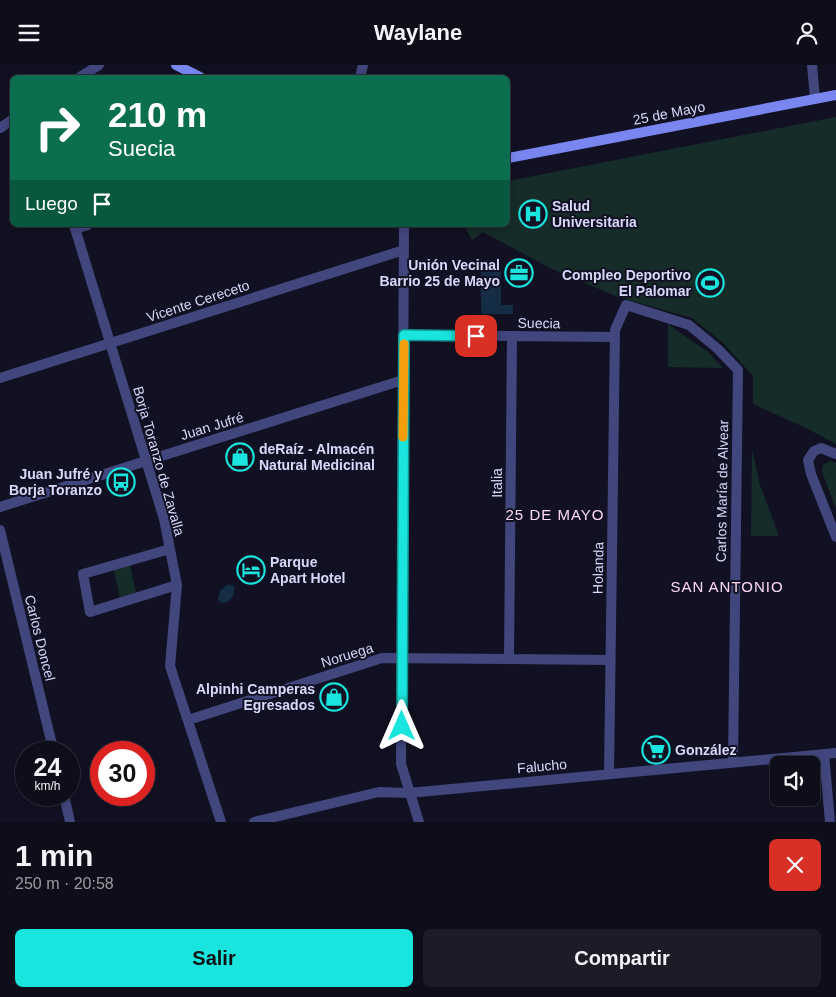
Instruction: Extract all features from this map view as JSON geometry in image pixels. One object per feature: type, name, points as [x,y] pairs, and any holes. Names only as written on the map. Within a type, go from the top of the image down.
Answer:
[{"type":"street","points":[[83,75],[99,65]]},
{"type":"street","points":[[176,65],[196,75]]},
{"type":"street","points":[[812,65],[816,99]]},
{"type":"street","name":"25 de Mayo","points":[[510,158],[836,95]]},
{"type":"street","name":"Borja Toranzo de Zavalla","points":[[74,227],[164,519],[177,585],[170,666],[221,822]]},
{"type":"street","points":[[404,227],[401,764],[419,822]]},
{"type":"street","name":"Vicente Cereceto","points":[[0,378],[404,250]]},
{"type":"street","name":"Holanda","points":[[609,774],[615,337],[618,321],[626,305],[689,325],[718,349],[738,370]]},
{"type":"street","name":"Suecia","points":[[404,335],[615,337]]},
{"type":"street","name":"Italia","points":[[509,659],[512,336]]},
{"type":"street","name":"Carlos María de Alvear","points":[[733,762],[738,370]]},
{"type":"street","name":"Juan Jufré","points":[[0,507],[404,380]]},
{"type":"street","points":[[836,455],[821,448],[814,451],[808,460],[811,474],[836,537]]},
{"type":"street","name":"Carlos Doncel","points":[[0,531],[51,741]]},
{"type":"street","points":[[170,549],[83,573],[90,612],[177,585]]},
{"type":"street","name":"Noruega","points":[[188,720],[382,658],[610,660]]},
{"type":"street","name":"Falucho","points":[[254,822],[379,792],[409,793],[836,753]]},
{"type":"street","points":[[824,754],[830,822]]},
{"type":"street","points":[[66,806],[70,822]]},
{"type":"green space","name":"Compleo Deportivo El Palomar","points":[[836,117],[836,444],[753,404],[753,376],[723,343],[692,318],[618,297],[550,268],[483,232],[472,240],[465,227],[510,227],[510,181]]},
{"type":"green space","points":[[668,324],[708,352],[723,368],[668,367]]},
{"type":"green space","points":[[752,449],[760,485],[779,536],[751,536]]},
{"type":"green space","points":[[830,461],[836,463],[836,509],[822,472],[823,465]]},
{"type":"green space","points":[[130,565],[136,593],[120,598],[114,570]]},
{"type":"water","points":[[481,271],[501,271],[501,305],[513,305],[513,314],[481,314]]},
{"type":"water","points":[[228,584],[234,586],[233,595],[227,602],[221,603],[218,600],[220,591]]},
{"type":"slow traffic","points":[[403,437],[404,344]]},
{"type":"place","name":"Salud Universitaria","points":[[533,214]]},
{"type":"place","name":"Unión Vecinal Barrio 25 de Mayo","points":[[519,273]]},
{"type":"place","name":"Compleo Deportivo El Palomar","points":[[710,283]]},
{"type":"place","name":"deRaíz - Almacén Natural Medicinal","points":[[240,457]]},
{"type":"place","name":"Juan Jufré y Borja Toranzo","points":[[121,482]]},
{"type":"place","name":"Parque Apart Hotel","points":[[251,570]]},
{"type":"place","name":"Alpinhi Camperas Egresados","points":[[334,697]]},
{"type":"place","name":"González","points":[[656,750]]},
{"type":"district","name":"25 DE MAYO","points":[[555,514]]},
{"type":"district","name":"SAN ANTONIO","points":[[727,586]]},
{"type":"route","points":[[402,726],[404,335],[476,336]]}]
